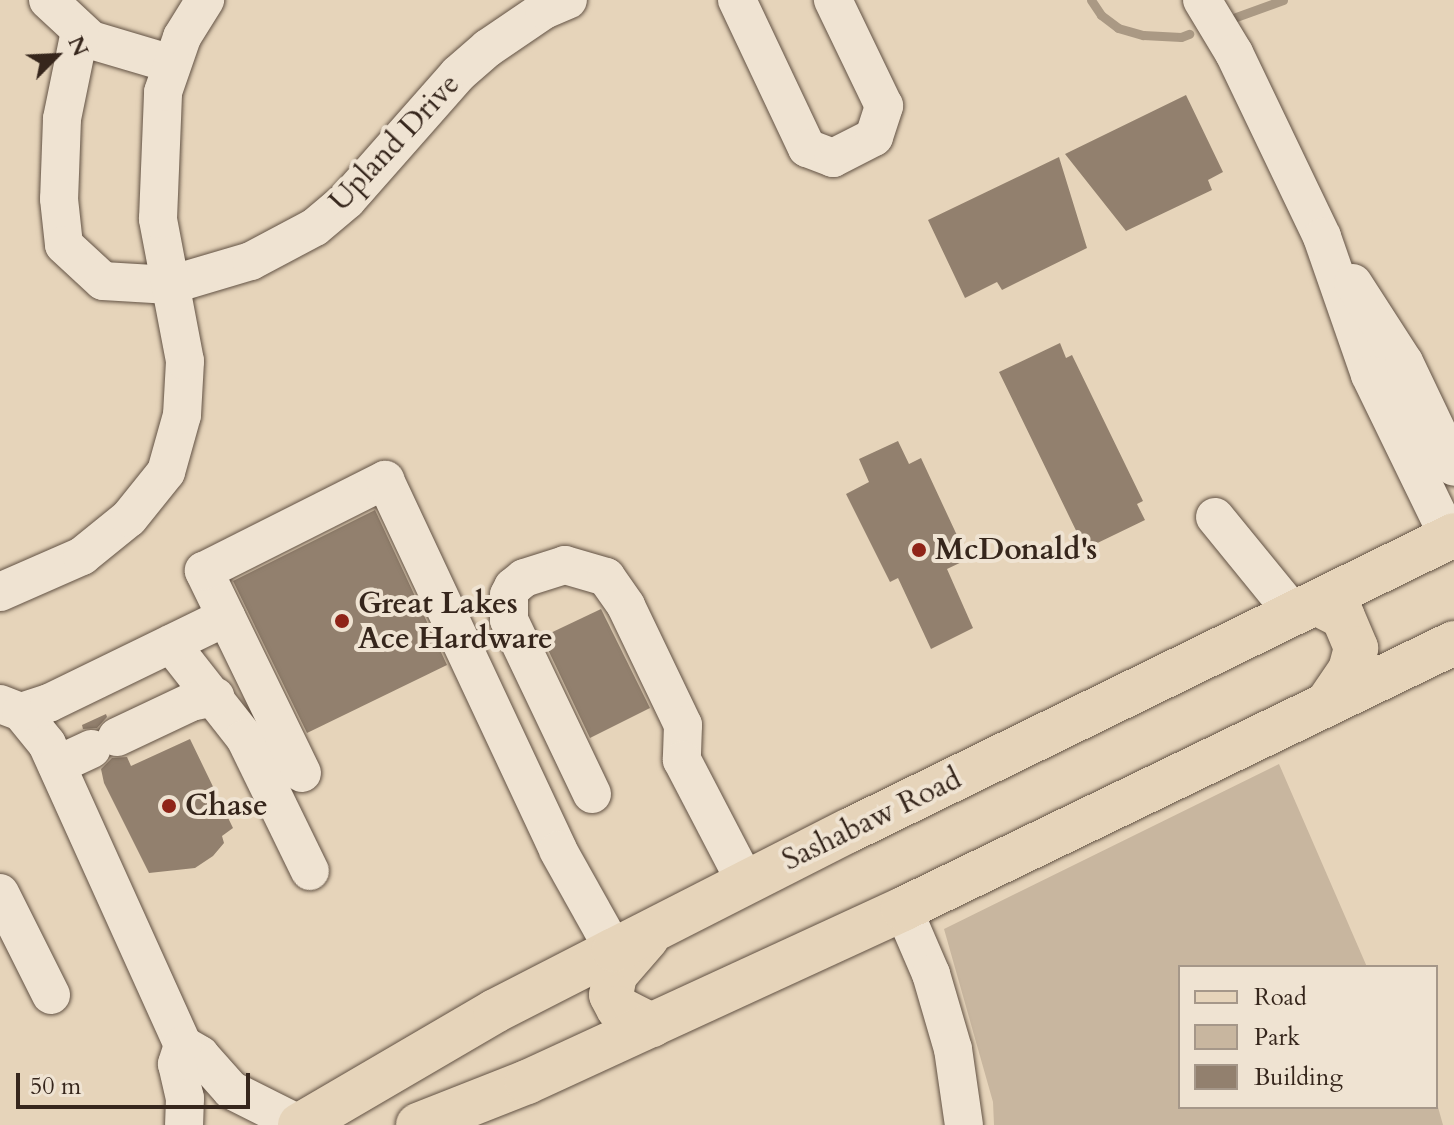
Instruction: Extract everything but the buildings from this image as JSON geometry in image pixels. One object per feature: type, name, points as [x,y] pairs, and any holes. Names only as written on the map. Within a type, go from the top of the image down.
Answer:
[{"type":"main road","name":"Sashabaw Road","points":[[300,1125],[495,1011],[614,950],[1451,537]]},
{"type":"main road","points":[[1305,608],[1343,617],[1356,648],[1350,670],[1327,704]]},
{"type":"main road","points":[[418,1125],[527,1082],[903,909],[1454,643]]},
{"type":"main road","points":[[652,1025],[618,1008],[611,990],[621,966],[654,930]]},
{"type":"street","points":[[48,0],[91,40],[172,64]]},
{"type":"street","points":[[0,592],[82,556],[129,518],[166,472],[182,415],[185,361],[158,219],[163,92],[182,37],[205,0]]},
{"type":"street","name":"Upland Drive","points":[[80,31],[62,119],[59,199],[64,245],[103,281],[170,285],[251,261],[315,227],[347,200],[458,74],[499,40],[544,10],[568,0]]},
{"type":"street","points":[[737,0],[807,148],[833,158],[874,137],[884,106],[833,0]]},
{"type":"street","points":[[1202,0],[1234,53],[1322,237],[1370,375],[1451,537]]},
{"type":"street","points":[[1322,237],[1396,349],[1454,467]]},
{"type":"street","points":[[302,773],[204,571],[385,480],[558,850],[614,950]]},
{"type":"street","points":[[1215,517],[1305,608]]},
{"type":"street","points":[[592,794],[509,620],[509,595],[513,587],[524,578],[565,565],[606,577],[626,606],[683,725],[682,760],[746,883]]},
{"type":"street","points":[[11,708],[49,703],[226,617]]},
{"type":"street","points":[[171,644],[245,738],[310,871]]},
{"type":"street","points":[[57,765],[191,702],[215,697]]},
{"type":"street","points":[[11,708],[47,744],[183,1045],[200,1055],[231,1090],[300,1125]]},
{"type":"street","points":[[0,862],[8,909],[51,995]]},
{"type":"street","points":[[903,909],[931,974],[953,1049],[964,1125]]},
{"type":"street","points":[[183,1045],[177,1064],[185,1098],[184,1125]]},
{"type":"green space","points":[[1279,764],[1366,965],[1178,965],[1178,1109],[1438,1107],[1443,1125],[994,1125],[993,1102],[944,929]]},
{"type":"waterway","points":[[1091,0],[1101,15],[1118,28],[1143,35],[1181,37],[1189,34]]},
{"type":"waterway","points":[[1236,17],[1283,0]]},
{"type":"place","name":"McDonald's","points":[[919,550]]},
{"type":"place","name":"Great Lakes Ace Hardware","points":[[342,621]]},
{"type":"place","name":"Chase","points":[[169,806]]}]
